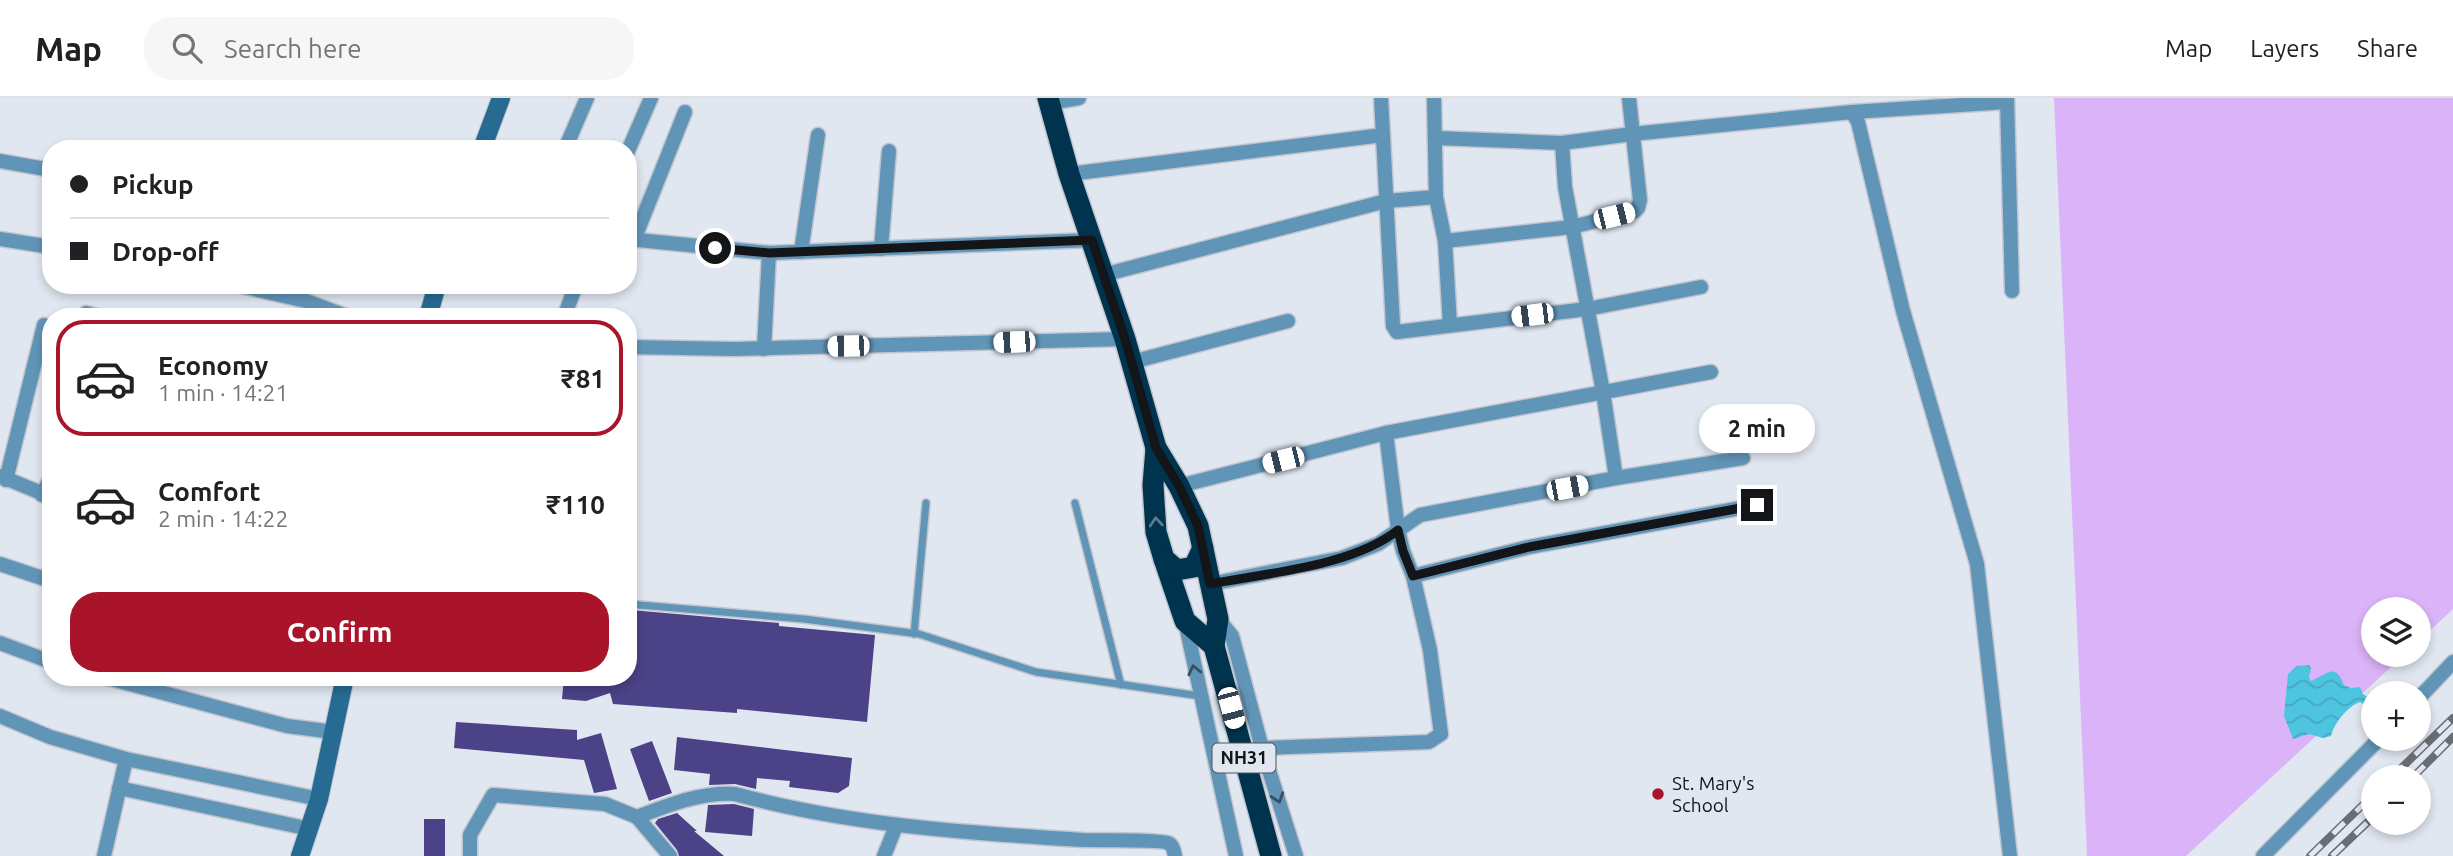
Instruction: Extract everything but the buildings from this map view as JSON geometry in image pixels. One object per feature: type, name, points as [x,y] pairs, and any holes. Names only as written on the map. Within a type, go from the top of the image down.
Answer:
[{"type":"highway","name":"NH31","points":[[1049,101],[1069,174],[1125,339],[1156,448],[1179,486],[1198,526],[1218,619],[1214,646],[1271,856]]},
{"type":"highway","name":"NH31","points":[[1156,448],[1153,485],[1156,532],[1185,621]]},
{"type":"highway","points":[[1164,559],[1177,570],[1188,569],[1194,567],[1203,548]]},
{"type":"highway","points":[[1185,621],[1214,646]]},
{"type":"main road","points":[[485,140],[501,98]]},
{"type":"main road","points":[[300,856],[319,799],[343,686]]},
{"type":"street","points":[[569,140],[587,98]]},
{"type":"street","points":[[633,140],[651,98]]},
{"type":"street","points":[[1049,101],[1079,98]]},
{"type":"street","points":[[1381,98],[1394,328],[1400,333],[1587,309],[1700,287]]},
{"type":"street","points":[[1434,98],[1436,197],[1445,241],[1450,326]]},
{"type":"street","points":[[1445,241],[1572,227],[1638,208],[1640,200],[1629,98]]},
{"type":"street","points":[[1435,138],[1562,143],[1852,112],[2007,100],[2012,291]]},
{"type":"street","points":[[637,226],[685,112]]},
{"type":"street","points":[[1852,112],[1858,122],[1903,311],[1977,564],[2010,856]]},
{"type":"street","points":[[801,252],[818,135]]},
{"type":"street","points":[[1069,174],[1383,135]]},
{"type":"street","points":[[1562,143],[1565,187],[1616,478]]},
{"type":"street","points":[[881,249],[889,151]]},
{"type":"street","points":[[0,162],[42,169]]},
{"type":"street","points":[[1103,275],[1385,201],[1436,197]]},
{"type":"street","points":[[0,239],[42,246]]},
{"type":"street","points":[[637,241],[769,253],[1092,240]]},
{"type":"street","points":[[764,349],[769,253]]},
{"type":"street","points":[[276,294],[325,308]]},
{"type":"street","points":[[1132,362],[1289,321]]},
{"type":"street","points":[[42,332],[3,478],[42,494]]},
{"type":"street","points":[[637,347],[764,349],[1125,339]]},
{"type":"street","points":[[1179,486],[1386,433],[1711,372]]},
{"type":"street","points":[[1262,748],[1429,742],[1441,734],[1430,650],[1413,576],[1398,530],[1386,433]]},
{"type":"street","points":[[1210,584],[1342,558],[1378,544],[1420,515],[1616,478],[1743,458]]},
{"type":"street","points":[[1413,576],[1529,547],[1757,505]]},
{"type":"street","points":[[0,564],[42,578]]},
{"type":"street","points":[[1218,619],[1232,636],[1262,748],[1296,856]]},
{"type":"street","points":[[1185,621],[1236,856]]},
{"type":"street","points":[[0,643],[42,659]]},
{"type":"street","points":[[2431,686],[2453,663]]},
{"type":"street","points":[[138,686],[287,726],[334,732]]},
{"type":"street","points":[[0,718],[50,737],[126,760],[319,799]]},
{"type":"street","points":[[2263,856],[2367,751]]},
{"type":"street","points":[[104,856],[126,760]]},
{"type":"street","points":[[119,788],[310,829]]},
{"type":"street","points":[[637,817],[680,801],[714,793],[735,794],[896,825],[1125,849],[1168,843],[1175,856]]},
{"type":"street","points":[[470,856],[470,835],[493,795],[605,803],[637,817],[670,856]]},
{"type":"street","points":[[884,856],[896,825]]},
{"type":"lane","points":[[914,634],[926,503]]},
{"type":"lane","points":[[1075,503],[1121,685]]},
{"type":"lane","points":[[637,605],[804,619],[914,634],[1036,672],[1200,696]]},
{"type":"shaded area","points":[[2054,98],[2453,98],[2453,609],[2431,630],[2431,597],[2361,597],[2361,667],[2391,667],[2376,681],[2361,681],[2361,695],[2186,856],[2087,856]]},
{"type":"water","points":[[2309,665],[2311,681],[2334,672],[2344,685],[2351,688],[2360,687],[2361,703],[2346,711],[2331,736],[2323,738],[2309,734],[2293,739],[2284,716],[2288,674],[2297,666]]},
{"type":"railway","points":[[2404,765],[2453,718]]},
{"type":"railway","points":[[2425,765],[2453,737]]},
{"type":"railway","points":[[2310,856],[2361,807]]},
{"type":"railway","points":[[2332,856],[2361,828]]},
{"type":"place","name":"St. Mary's School","points":[[1658,794]]},
{"type":"route","points":[[715,248],[769,253],[1092,240],[1125,339],[1156,448],[1179,486],[1198,526],[1210,584],[1342,558],[1378,544],[1398,530],[1413,576],[1529,547],[1757,505]]}]
